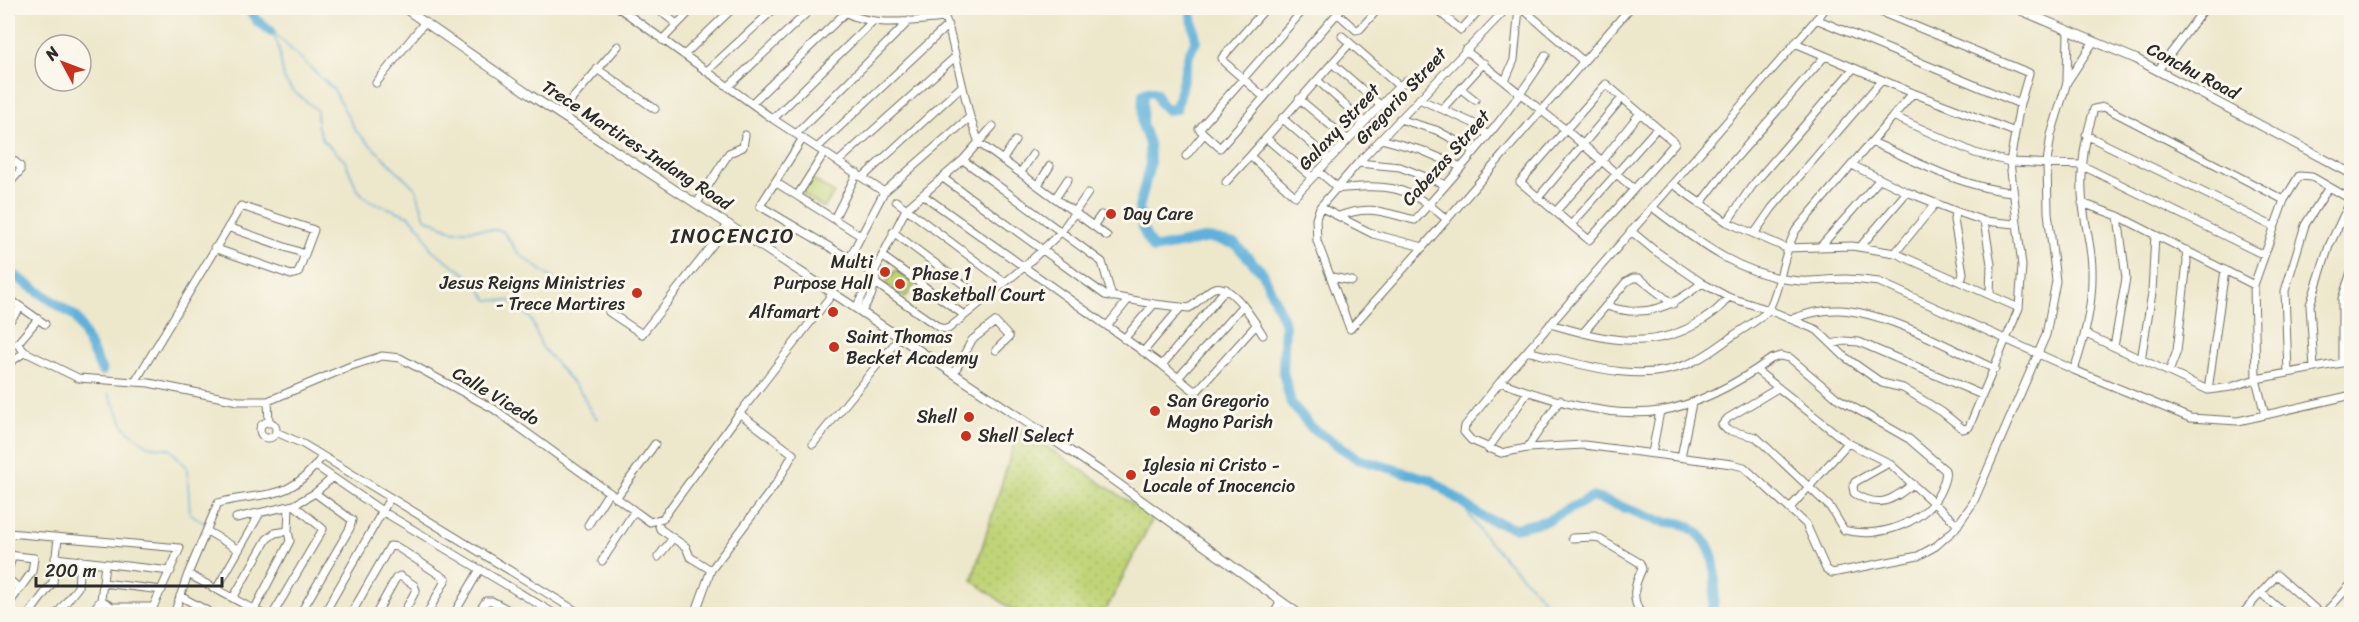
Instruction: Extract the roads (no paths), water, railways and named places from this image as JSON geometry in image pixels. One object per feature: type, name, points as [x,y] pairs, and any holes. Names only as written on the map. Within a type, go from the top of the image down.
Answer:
[{"type":"main road","name":"Trece Martires-Indang Road","points":[[404,8],[559,114],[834,293],[1106,475],[1299,615]]},
{"type":"main road","name":"Conchu Road","points":[[2015,8],[2158,70],[2352,174]]},
{"type":"street","points":[[619,8],[773,119],[884,192]]},
{"type":"street","points":[[656,8],[677,24]]},
{"type":"street","points":[[662,40],[693,8]]},
{"type":"street","points":[[684,55],[733,8]]},
{"type":"street","points":[[707,71],[775,8]]},
{"type":"street","points":[[728,87],[812,8]]},
{"type":"street","points":[[838,8],[846,13],[873,21],[945,18],[970,117],[980,142],[1107,236]]},
{"type":"street","points":[[1264,97],[1222,58],[1266,8]]},
{"type":"street","points":[[1305,8],[1199,129],[1220,148],[1339,10],[1356,30],[1360,29],[1379,8]]},
{"type":"street","points":[[1435,8],[1461,30],[1481,8]]},
{"type":"street","points":[[1443,14],[1448,8]]},
{"type":"street","name":"Gregorio Street","points":[[1320,207],[1399,119],[1507,8]]},
{"type":"street","points":[[1520,8],[1583,61]]},
{"type":"street","points":[[1505,81],[1514,60],[1520,8]]},
{"type":"street","points":[[1423,247],[1373,234],[1320,207],[1316,219],[1317,241],[1350,329],[1423,247],[1447,220],[1629,8]]},
{"type":"street","points":[[1826,8],[1550,324],[1465,426],[1466,436],[1501,453],[1527,448],[1584,445],[1744,467],[1806,524],[1826,569],[1832,573],[1918,556],[1936,546],[1958,525],[1973,503],[2046,335],[2056,281],[2048,212],[2047,162],[2056,112],[2067,82],[2094,41]]},
{"type":"street","points":[[1631,231],[1702,283],[1728,297],[1769,310],[1818,330],[1845,357],[1882,383],[1903,388],[1942,412],[1963,429],[1969,427],[2008,339],[2019,308],[2022,266],[2010,162],[2020,104],[2029,73],[1871,8]]},
{"type":"street","points":[[2158,70],[2205,8]]},
{"type":"street","points":[[752,103],[846,13]]},
{"type":"street","points":[[1816,19],[2020,104]]},
{"type":"street","points":[[773,119],[873,21]]},
{"type":"street","points":[[909,21],[799,136],[760,206],[875,276],[940,328],[948,329],[983,298],[1024,267],[1061,232],[1088,193]]},
{"type":"street","points":[[376,83],[424,23]]},
{"type":"street","points":[[817,148],[948,25]]},
{"type":"street","points":[[2067,82],[2068,30]]},
{"type":"street","points":[[1342,36],[1399,86]]},
{"type":"street","points":[[1226,182],[1350,43]]},
{"type":"street","points":[[1795,43],[1913,93],[2015,132]]},
{"type":"street","points":[[559,114],[618,46]]},
{"type":"street","points":[[1465,50],[1566,130],[1634,189]]},
{"type":"street","name":"Cabezas Street","points":[[1339,216],[1353,211],[1384,210],[1415,220],[1522,94],[1546,55]]},
{"type":"street","points":[[1700,204],[1729,166],[1825,56]]},
{"type":"street","points":[[838,161],[955,57]]},
{"type":"street","points":[[1332,63],[1380,105]]},
{"type":"street","points":[[1443,108],[1484,63]]},
{"type":"street","points":[[597,69],[656,109]]},
{"type":"street","points":[[1727,222],[1752,186],[1854,69]]},
{"type":"street","points":[[1317,80],[1364,122]]},
{"type":"street","name":"Galaxy Street","points":[[1250,156],[1295,196],[1380,105],[1407,80]]},
{"type":"street","points":[[1754,234],[1772,208],[1882,80]]},
{"type":"street","points":[[1606,84],[1640,113],[1675,143],[1589,240],[1520,182],[1606,84]]},
{"type":"street","points":[[834,219],[860,175],[962,86]]},
{"type":"street","points":[[1461,89],[1475,100]]},
{"type":"street","points":[[1527,351],[1611,371],[1639,373],[1686,365],[1706,355],[1769,310],[1780,278],[1786,248],[1796,230],[1913,93]]},
{"type":"street","points":[[1538,198],[1622,98]]},
{"type":"street","points":[[1299,99],[1347,140]]},
{"type":"street","points":[[1419,99],[1473,123],[1488,135]]},
{"type":"street","points":[[2074,370],[2086,334],[2092,269],[2082,203],[2081,165],[2086,135],[2094,109],[2104,107],[2284,200]]},
{"type":"street","points":[[1556,211],[1601,162],[1640,113]]},
{"type":"street","points":[[1893,116],[1968,150],[2010,162],[2081,165],[2264,255]]},
{"type":"street","points":[[849,259],[884,192],[970,117]]},
{"type":"street","points":[[1282,118],[1329,159]]},
{"type":"street","points":[[1399,119],[1436,130],[1475,151]]},
{"type":"street","points":[[859,310],[893,232],[906,209],[963,160],[993,126]]},
{"type":"street","points":[[1571,225],[1658,128]]},
{"type":"street","points":[[1186,156],[1204,134]]},
{"type":"street","points":[[697,203],[729,153],[743,147],[745,135]]},
{"type":"street","points":[[2086,135],[2274,227]]},
{"type":"street","points":[[1266,138],[1312,177]]},
{"type":"street","points":[[1382,139],[1421,150],[1461,167]]},
{"type":"street","points":[[1004,159],[1015,141]]},
{"type":"street","points":[[1872,142],[1957,179],[1999,191],[2012,192]]},
{"type":"street","points":[[797,196],[824,153]]},
{"type":"street","points":[[1021,172],[1033,154]]},
{"type":"street","points":[[8,156],[20,166],[20,171],[8,185]]},
{"type":"street","points":[[963,160],[1102,262],[1112,297]]},
{"type":"street","points":[[1358,163],[1400,167],[1446,185]]},
{"type":"street","points":[[1852,165],[1906,192],[1955,211],[1984,220],[2016,224]]},
{"type":"street","points":[[1038,185],[1050,166]]},
{"type":"street","points":[[1318,171],[1336,188],[1376,186],[1403,190],[1429,203],[1447,220]]},
{"type":"street","points":[[2265,415],[2256,379],[2254,285],[2284,200],[2299,176],[2312,177],[2351,200],[2329,246],[2310,305],[2314,368]]},
{"type":"street","points":[[943,178],[1105,295],[1181,308],[1192,307],[1215,288],[1226,289],[1243,305],[1263,335]]},
{"type":"street","points":[[1056,197],[1068,179]]},
{"type":"street","points":[[1820,247],[1880,179]]},
{"type":"street","points":[[775,182],[861,237]]},
{"type":"street","points":[[1673,184],[1727,222],[1786,248],[1860,247],[1894,253],[2019,308]]},
{"type":"street","points":[[2288,373],[2285,291],[2306,225],[2329,187]]},
{"type":"street","points":[[1860,247],[1906,192]]},
{"type":"street","points":[[923,195],[1193,390],[1198,390],[1257,324]]},
{"type":"street","points":[[896,201],[1004,282]]},
{"type":"street","points":[[1894,253],[1936,203]]},
{"type":"street","points":[[2082,203],[2118,216],[2254,285]]},
{"type":"street","points":[[135,381],[214,248],[241,206],[314,230],[298,273],[291,275],[214,248]]},
{"type":"street","points":[[1652,207],[1706,248],[1748,269],[1780,278],[1802,281],[1849,279],[1879,282],[2074,370],[2190,418],[2238,422],[2352,395]]},
{"type":"street","points":[[1955,211],[1954,220],[1963,273],[1961,282]]},
{"type":"street","points":[[1093,226],[1101,215]]},
{"type":"street","points":[[2114,347],[2126,278],[2118,216]]},
{"type":"street","points":[[1984,220],[1991,264],[1990,294]]},
{"type":"street","points":[[609,312],[642,334],[729,224]]},
{"type":"street","points":[[228,227],[305,254]]},
{"type":"street","points":[[893,232],[983,298]]},
{"type":"street","points":[[2141,360],[2152,293],[2155,235]]},
{"type":"street","points":[[2169,372],[2177,351],[2187,262],[2186,250]]},
{"type":"street","points":[[882,256],[964,315]]},
{"type":"street","points":[[2342,361],[2342,299],[2352,269]]},
{"type":"street","points":[[2208,390],[2225,270]]},
{"type":"street","points":[[1332,278],[1352,280]]},
{"type":"street","points":[[1583,333],[1626,282],[1633,278],[1638,278],[1672,304]]},
{"type":"street","points":[[1606,306],[1624,312],[1643,312],[1672,304],[1702,283]]},
{"type":"street","points":[[1161,365],[1226,289]]},
{"type":"street","points":[[711,570],[690,557],[686,547],[660,529],[657,520],[663,518],[739,413],[834,293]]},
{"type":"street","points":[[1550,324],[1611,340],[1639,342],[1662,339],[1690,329],[1721,307],[1728,297]]},
{"type":"street","points":[[8,298],[45,324]]},
{"type":"street","points":[[1107,326],[1128,300]]},
{"type":"street","points":[[1124,339],[1154,304]]},
{"type":"street","points":[[1178,378],[1243,305]]},
{"type":"street","points":[[8,322],[21,307]]},
{"type":"street","points":[[1143,352],[1181,308]]},
{"type":"street","points":[[1791,319],[1815,312],[1839,310],[1860,313],[1884,319],[1995,369]]},
{"type":"street","points":[[8,364],[25,352],[17,344],[38,319]]},
{"type":"street","points":[[954,373],[972,340],[995,322],[1009,337],[996,350]]},
{"type":"street","points":[[2086,334],[2208,390],[2231,387],[2256,379],[2342,361],[2352,361]]},
{"type":"street","points":[[813,444],[900,337]]},
{"type":"street","points":[[1832,344],[1844,341],[1859,342],[1982,395]]},
{"type":"street","name":"Calle Vicedo","points":[[25,352],[78,378],[135,381],[238,401],[268,401],[351,366],[382,356],[400,358],[494,409],[634,512],[650,522],[657,520]]},
{"type":"street","points":[[1500,382],[1527,392],[1610,410],[1660,411],[1713,395],[1771,359],[1790,358],[1837,398],[1909,439],[1947,472],[1939,496],[1919,517],[1896,528],[1853,533],[1844,530],[1830,507],[1755,437],[1727,430],[1722,425],[1728,418],[1778,388]]},
{"type":"street","points":[[1756,370],[1848,443],[1889,463],[1958,525]]},
{"type":"street","points":[[1488,448],[1527,392]]},
{"type":"street","points":[[1527,448],[1560,400]]},
{"type":"street","points":[[268,401],[269,423]]},
{"type":"street","points":[[1681,457],[1692,403]]},
{"type":"street","points":[[1652,453],[1660,411]]},
{"type":"street","points":[[695,615],[711,570],[778,481],[793,454],[739,413]]},
{"type":"street","points":[[269,423],[261,427],[262,435],[269,438],[276,432]]},
{"type":"street","points":[[269,423],[275,426],[276,432]]},
{"type":"street","points":[[276,432],[289,436],[581,615]]},
{"type":"street","points":[[1790,508],[1848,443]]},
{"type":"street","points":[[616,498],[656,444]]},
{"type":"street","points":[[186,615],[176,612],[180,596],[218,503],[288,490],[316,466],[322,457]]},
{"type":"street","points":[[1889,463],[1856,482],[1853,487],[1854,493],[1873,503],[1890,500],[1913,484]]},
{"type":"street","points":[[316,466],[382,511],[555,615]]},
{"type":"street","points":[[236,518],[292,506],[315,493],[332,478]]},
{"type":"street","points":[[588,525],[609,492]]},
{"type":"street","points":[[300,615],[350,528],[352,520],[315,493]]},
{"type":"street","points":[[324,615],[390,498]]},
{"type":"street","points":[[254,610],[290,541],[288,531],[292,506]]},
{"type":"street","points":[[273,615],[323,529],[292,506]]},
{"type":"street","points":[[602,561],[634,512]]},
{"type":"street","points":[[217,588],[260,513]]},
{"type":"street","points":[[207,531],[239,550]]},
{"type":"street","points":[[233,598],[267,539],[275,533],[288,531]]},
{"type":"street","points":[[8,533],[180,548],[152,611],[113,607]]},
{"type":"street","points":[[1572,538],[1596,537],[1640,563],[1642,569],[1635,585],[1634,603],[1641,615]]},
{"type":"street","points":[[29,615],[53,582],[58,538]]},
{"type":"street","points":[[658,557],[673,538]]},
{"type":"street","points":[[351,615],[390,546],[397,547],[446,579],[428,615]]},
{"type":"street","points":[[8,570],[10,555],[34,558],[32,572],[8,603]]},
{"type":"street","points":[[55,558],[171,571]]},
{"type":"street","points":[[57,615],[78,587],[80,560]]},
{"type":"street","points":[[91,614],[101,600],[105,564]]},
{"type":"street","points":[[454,615],[480,569]]},
{"type":"street","points":[[188,574],[217,588],[262,615]]},
{"type":"street","points":[[2247,613],[2277,575],[2323,615],[2352,583]]},
{"type":"street","points":[[376,615],[396,578],[400,576],[405,577],[416,590],[403,615]]},
{"type":"street","points":[[8,579],[20,589]]},
{"type":"street","points":[[103,583],[162,590]]},
{"type":"street","points":[[2343,592],[2352,599]]},
{"type":"street","points":[[2261,593],[2285,615]]},
{"type":"street","points":[[180,596],[213,615]]},
{"type":"street","points":[[101,600],[123,615]]},
{"type":"street","points":[[477,615],[486,601],[492,601],[516,615]]},
{"type":"street","points":[[1274,615],[1281,601]]},
{"type":"waterway","points":[[248,8],[257,21],[271,31]]},
{"type":"waterway","points":[[1190,8],[1196,40],[1189,54],[1176,109],[1167,110],[1160,103],[1156,93],[1150,91],[1143,94],[1142,124],[1149,144],[1150,164],[1139,208],[1143,230],[1153,249],[1209,238],[1235,244],[1263,273],[1285,324],[1283,372],[1291,403],[1312,428],[1358,459],[1431,480],[1484,518],[1515,528],[1549,520],[1592,497],[1657,520],[1685,525],[1697,532],[1711,552],[1715,576],[1712,614]]},
{"type":"waterway","points":[[271,31],[278,45],[284,79],[292,90],[317,110],[317,125],[323,140],[345,161],[357,189],[368,200],[409,216],[422,229],[431,249],[474,280],[488,300],[512,301],[531,319],[542,347],[583,395],[590,411],[598,419]]},
{"type":"waterway","points":[[274,33],[334,90],[355,130],[416,189],[425,218],[454,231],[479,229],[503,231],[518,253],[564,287]]},
{"type":"waterway","points":[[8,271],[76,317],[102,371]]},
{"type":"waterway","points":[[108,393],[126,429],[148,446],[170,449],[187,467],[190,513],[205,524]]},
{"type":"waterway","points":[[1457,497],[1482,534],[1557,614]]},
{"type":"place","name":"Day Care","points":[[1111,214]]},
{"type":"place","name":"Multi Purpose Hall","points":[[885,272]]},
{"type":"place","name":"Phase 1 Basketball Court","points":[[900,284]]},
{"type":"place","name":"Jesus Reigns Ministries - Trece Martires","points":[[637,293]]},
{"type":"place","name":"Alfamart","points":[[833,312]]},
{"type":"place","name":"Saint Thomas Becket Academy","points":[[834,347]]},
{"type":"place","name":"San Gregorio Magno Parish","points":[[1155,411]]},
{"type":"place","name":"Shell","points":[[969,417]]},
{"type":"place","name":"Shell Select","points":[[966,436]]},
{"type":"place","name":"Iglesia ni Cristo - Locale of Inocencio","points":[[1131,475]]},
{"type":"district","name":"INOCENCIO","points":[[733,236]]}]
